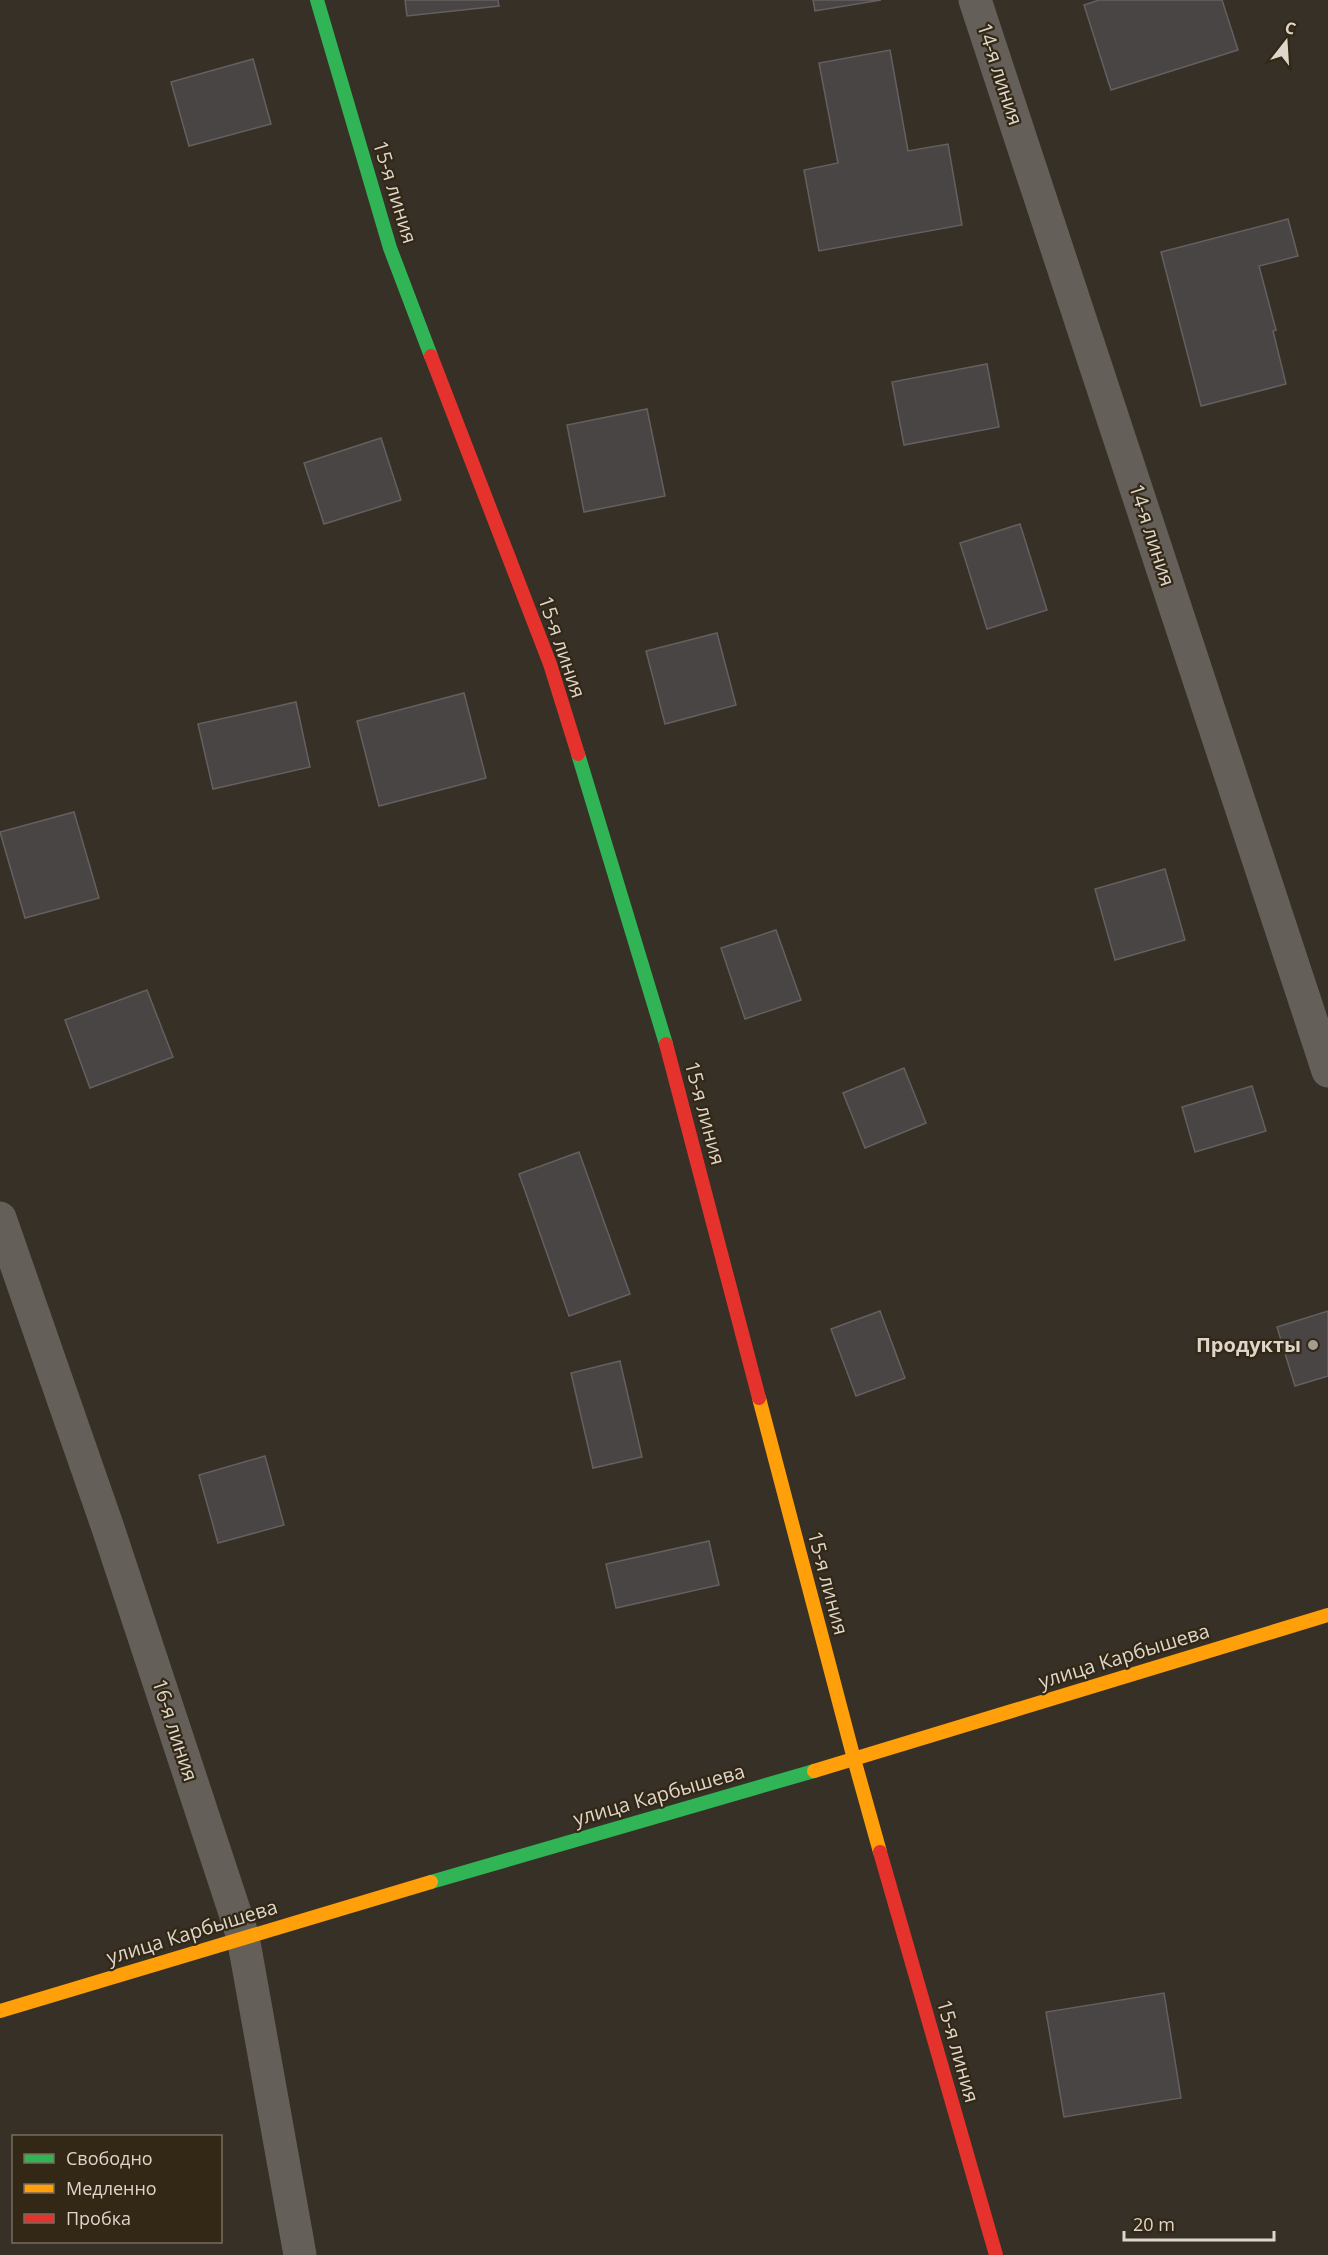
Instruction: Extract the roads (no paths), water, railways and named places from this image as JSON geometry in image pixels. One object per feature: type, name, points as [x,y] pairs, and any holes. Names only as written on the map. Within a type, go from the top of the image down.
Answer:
[{"type":"street","name":"15-я линия","points":[[317,0],[390,248],[550,664],[661,1024],[854,1759],[996,2255]]},
{"type":"street","name":"14-я линия","points":[[975,0],[1328,1071]]},
{"type":"street","name":"16-я линия","points":[[0,1218],[108,1528],[243,1937],[300,2255]]},
{"type":"street","name":"улица Карбышева","points":[[0,2011],[243,1937],[854,1759],[1328,1615]]},
{"type":"place","name":"Продукты","points":[[1313,1345]]}]
